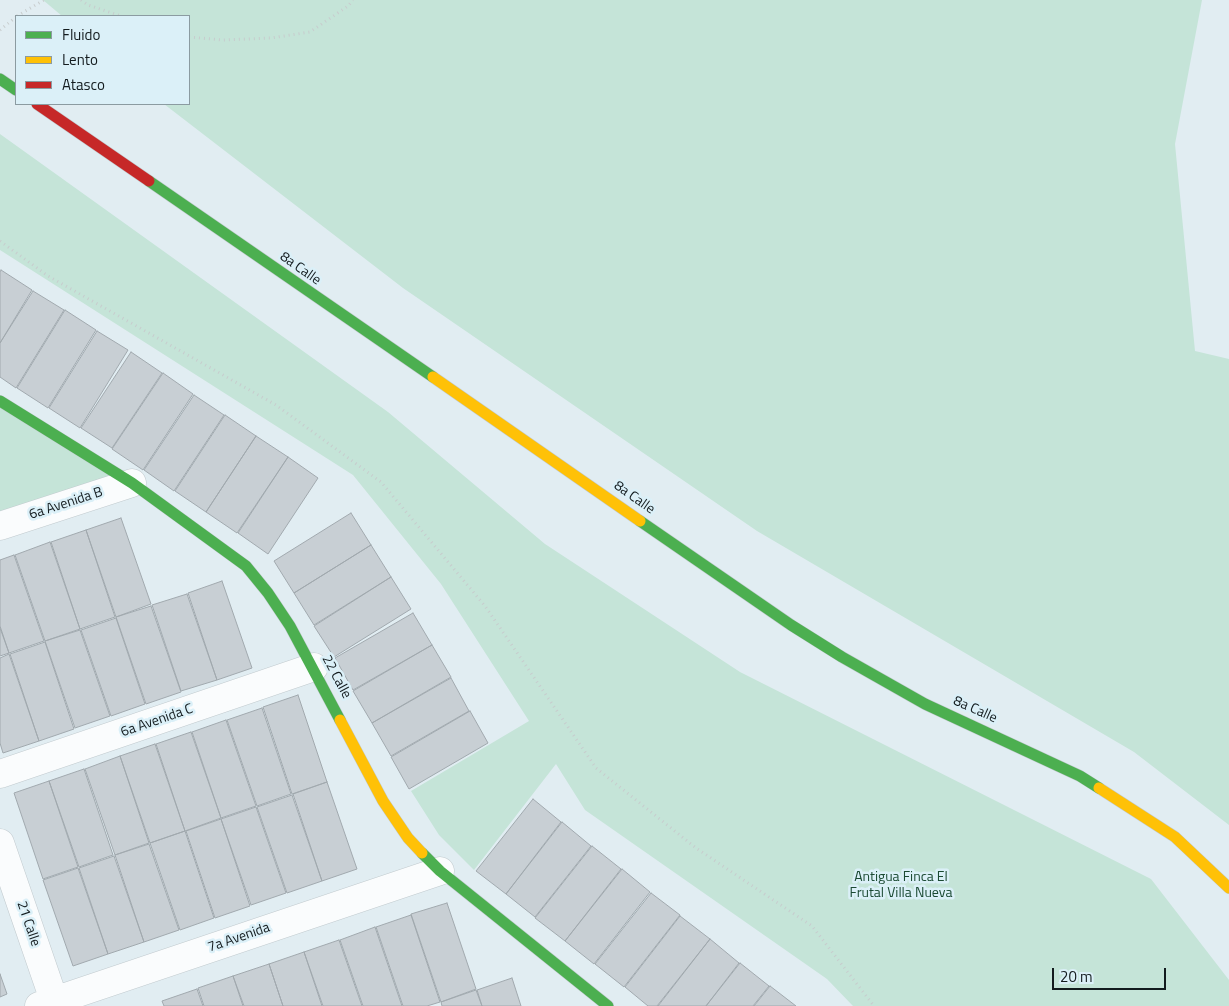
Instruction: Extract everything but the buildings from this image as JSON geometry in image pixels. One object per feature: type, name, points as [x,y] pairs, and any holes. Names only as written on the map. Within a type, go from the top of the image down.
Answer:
[{"type":"main road","points":[[0,79],[15,89]]},
{"type":"main road","name":"8a Calle","points":[[37,105],[791,625],[842,657],[925,704],[1080,776],[1175,836],[1229,888]]},
{"type":"main road","name":"22 Calle","points":[[0,400],[132,483],[246,566],[268,593],[314,667],[383,800],[408,838],[440,871],[608,1006]]},
{"type":"street","name":"6a Avenida B","points":[[0,526],[132,483]]},
{"type":"street","name":"6a Avenida C","points":[[0,774],[314,667]]},
{"type":"street","name":"21 Calle","points":[[0,843],[50,1004]]},
{"type":"street","name":"7a Avenida","points":[[50,1004],[440,871]]},
{"type":"path","points":[[18,15],[44,0]]},
{"type":"path","points":[[81,0],[88,5],[118,15]]},
{"type":"path","points":[[190,37],[223,40],[271,38],[310,32],[348,6],[353,0]]},
{"type":"path","points":[[0,30],[15,17]]},
{"type":"path","points":[[0,241],[48,276],[276,405],[381,482],[485,606],[596,768],[696,848],[812,926],[874,1006]]},
{"type":"green space","points":[[43,0],[1202,0],[1175,144],[1195,351],[1229,359],[1229,825],[1134,752],[757,531],[403,288],[165,105],[190,105],[190,15],[61,15]]},
{"type":"green space","name":"Antigua Finca El Frutal Villa Nueva","points":[[0,134],[388,412],[545,544],[740,672],[1151,879],[1229,980],[1229,1006],[853,1006],[827,979],[585,810],[556,764],[474,870],[439,835],[411,791],[529,721],[441,584],[353,475],[0,250]]},
{"type":"green space","points":[[0,401],[132,483],[0,526]]},
{"type":"traffic: fast","points":[[0,79],[15,89]]},
{"type":"traffic: fast","points":[[149,181],[433,377]]},
{"type":"traffic: fast","points":[[0,401],[132,483],[246,566],[268,593],[290,626],[340,720]]},
{"type":"traffic: fast","points":[[640,521],[791,625],[842,657],[925,704],[1080,776],[1099,788]]},
{"type":"traffic: fast","points":[[422,853],[440,871],[608,1006]]},
{"type":"traffic: slow","points":[[433,377],[640,521]]},
{"type":"traffic: slow","points":[[340,720],[383,801],[408,838],[422,853]]},
{"type":"traffic: slow","points":[[1099,788],[1175,837],[1229,888]]},
{"type":"traffic: jam","points":[[38,105],[149,181]]}]
